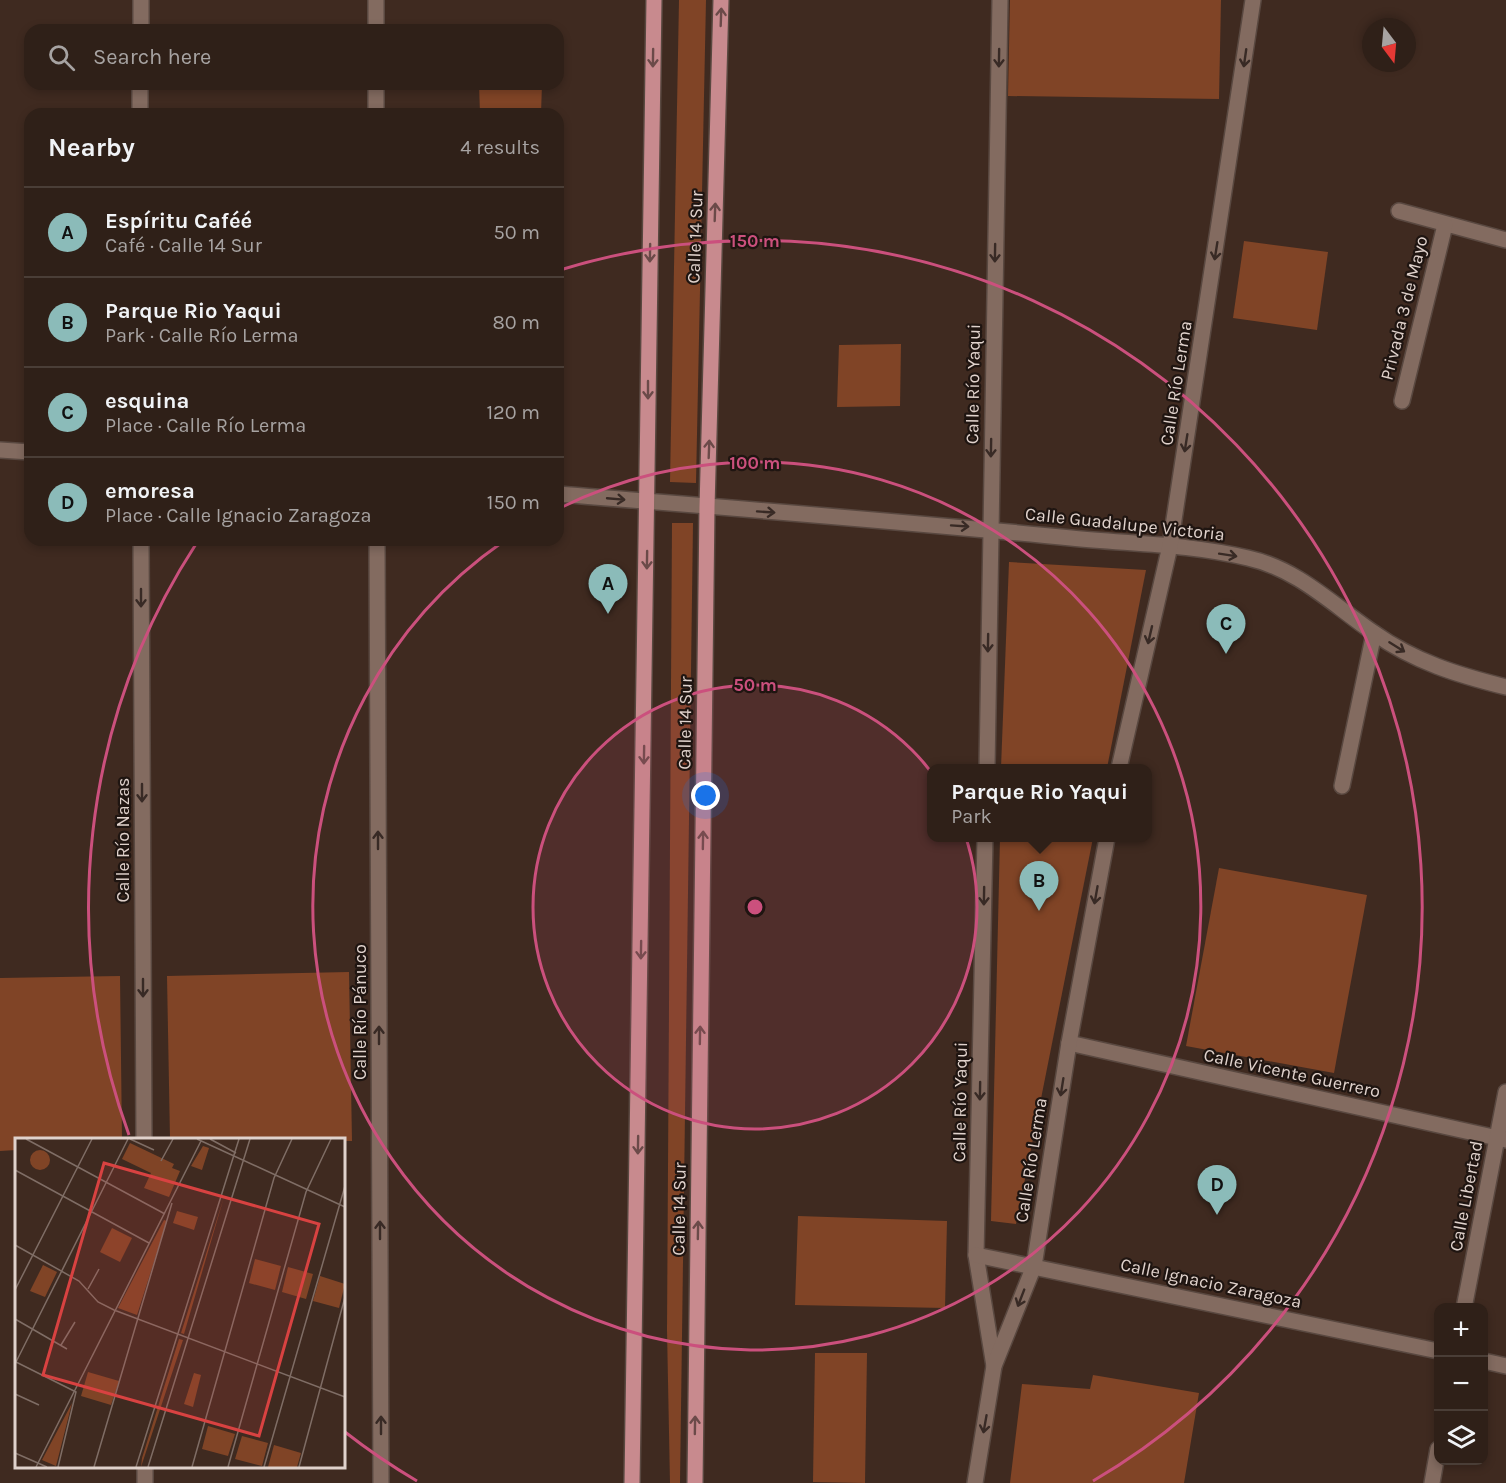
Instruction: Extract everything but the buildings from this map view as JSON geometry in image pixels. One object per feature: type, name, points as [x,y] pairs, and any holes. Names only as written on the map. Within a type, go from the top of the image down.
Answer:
[{"type":"main road","points":[[632,1483],[654,0]]},
{"type":"main road","name":"Calle 14 Sur","points":[[695,1483],[707,507],[721,0]]},
{"type":"street","points":[[141,0],[141,24]]},
{"type":"street","points":[[376,0],[376,24]]},
{"type":"street","name":"Calle Río Yaqui","points":[[987,764],[989,528],[1000,0]]},
{"type":"street","name":"Calle Río Lerma","points":[[1120,764],[1170,546],[1253,0]]},
{"type":"street","points":[[141,90],[141,108]]},
{"type":"street","points":[[376,90],[376,108]]},
{"type":"street","points":[[1399,211],[1506,240]]},
{"type":"street","name":"Privada 3 de Mayo","points":[[1402,401],[1445,225]]},
{"type":"street","points":[[0,450],[24,452]]},
{"type":"street","name":"Calle Guadalupe Victoria","points":[[564,494],[989,528],[1170,546],[1249,558],[1289,571],[1374,633],[1411,656],[1446,672],[1506,687]]},
{"type":"street","name":"Calle Río Nazas","points":[[141,546],[144,1138]]},
{"type":"street","name":"Calle Río Pánuco","points":[[377,546],[381,1483]]},
{"type":"street","points":[[1342,786],[1374,633]]},
{"type":"street","name":"Calle Río Yaqui","points":[[985,842],[976,1255],[994,1366]]},
{"type":"street","name":"Calle Río Lerma","points":[[975,1483],[994,1366],[1034,1266],[1069,1043],[1106,842]]},
{"type":"street","name":"Calle Vicente Guerrero","points":[[1069,1043],[1501,1139]]},
{"type":"street","name":"Calle Libertad","points":[[1465,1303],[1501,1139],[1506,1092]]},
{"type":"street","name":"Calle Ignacio Zaragoza","points":[[976,1255],[1434,1350]]},
{"type":"street","points":[[1488,1362],[1506,1366]]},
{"type":"street","points":[[1432,1483],[1435,1465]]},
{"type":"shaded area","points":[[679,0],[706,0],[696,483],[670,482]]},
{"type":"shaded area","points":[[1010,0],[1221,0],[1219,99],[1008,96]]},
{"type":"shaded area","points":[[479,90],[542,90],[541,108],[480,108]]},
{"type":"shaded area","points":[[1244,241],[1328,252],[1317,330],[1233,318]]},
{"type":"shaded area","points":[[901,344],[900,406],[837,407],[839,345]]},
{"type":"shaded area","points":[[672,523],[693,523],[680,1483],[670,1483],[667,1330]]},
{"type":"shaded area","points":[[1009,562],[1146,570],[1108,764],[1001,764]]},
{"type":"shaded area","points":[[1000,842],[1092,842],[1016,1224],[991,1221]]},
{"type":"shaded area","points":[[1219,868],[1367,895],[1334,1073],[1186,1046]]},
{"type":"shaded area","points":[[349,972],[352,1141],[345,1141],[345,1138],[170,1138],[167,976]]},
{"type":"shaded area","points":[[120,976],[122,1138],[15,1138],[15,1150],[0,1151],[0,978]]},
{"type":"shaded area","points":[[798,1216],[947,1221],[945,1308],[795,1305]]},
{"type":"shaded area","points":[[815,1353],[867,1353],[865,1483],[813,1482]]},
{"type":"shaded area","points":[[1093,1375],[1199,1393],[1184,1483],[1010,1483],[1022,1384],[1090,1389]]},
{"type":"place","name":"Espíritu Caféé","points":[[608,614]]},
{"type":"place","name":"esquina","points":[[1226,654]]},
{"type":"place","name":"Parque Rio Yaqui","points":[[1039,911]]},
{"type":"place","name":"emoresa","points":[[1217,1215]]}]
